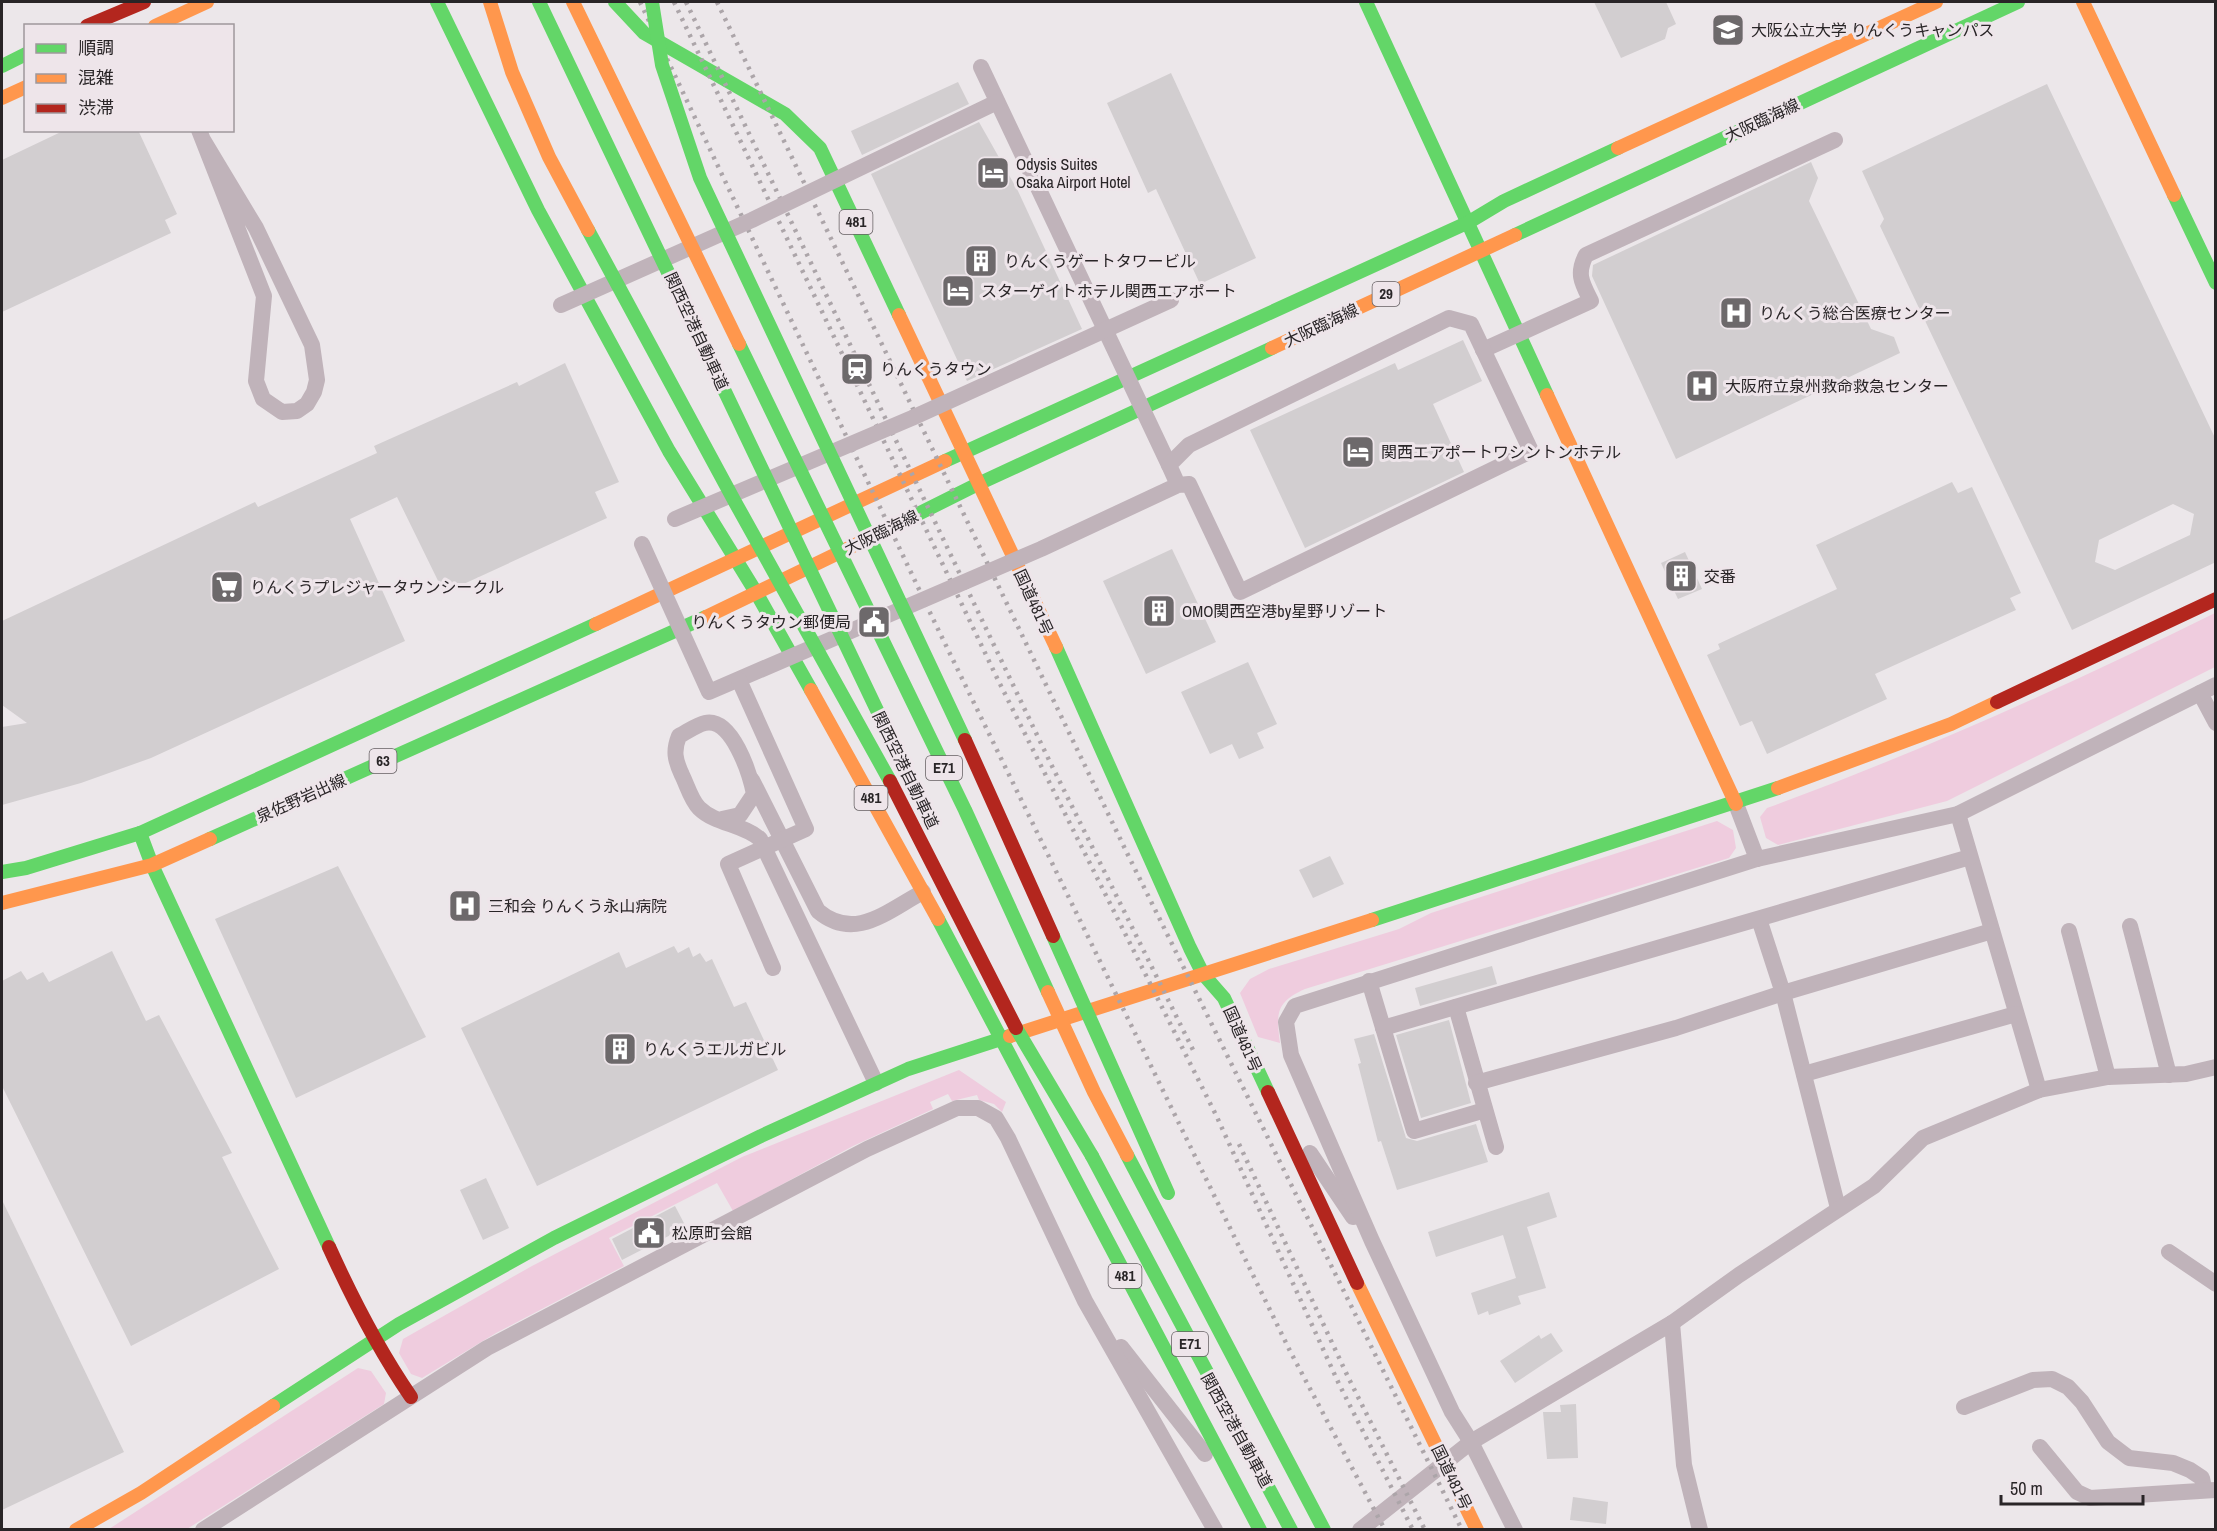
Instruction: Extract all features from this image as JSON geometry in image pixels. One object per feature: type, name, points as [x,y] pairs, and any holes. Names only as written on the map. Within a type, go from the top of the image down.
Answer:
[{"type":"main road","points":[[92,24],[142,2]]},
{"type":"main road","points":[[158,24],[207,2]]},
{"type":"main road","name":"481","points":[[437,2],[538,210],[669,452],[757,594],[923,892],[1185,1392],[1260,1530]]},
{"type":"main road","points":[[490,2],[512,72],[549,157],[735,502],[887,774],[1027,1049],[1092,1156]]},
{"type":"main road","name":"関西空港自動車道","points":[[539,2],[904,766]]},
{"type":"main road","name":"関西空港自動車道","points":[[573,2],[965,810],[1094,1092],[1324,1530]]},
{"type":"main road","name":"481","points":[[615,2],[644,33],[785,114],[820,148],[963,452]]},
{"type":"main road","points":[[652,2],[662,66],[700,178],[962,733],[1138,1123],[1173,1210],[1196,1283]]},
{"type":"main road","points":[[1366,2],[1736,804]]},
{"type":"main road","name":"大阪臨海線","points":[[735,560],[963,452],[1469,222],[1504,201],[1935,2]]},
{"type":"main road","name":"大阪臨海線","points":[[757,594],[978,484],[2018,2]]},
{"type":"main road","points":[[2083,2],[2208,247],[2216,283]]},
{"type":"main road","points":[[2,66],[24,55]]},
{"type":"main road","points":[[2,98],[24,88]]},
{"type":"main road","name":"国道481号","points":[[963,452],[1078,694],[1157,877],[1203,974],[1224,998],[1354,1276],[1446,1461],[1477,1530]]},
{"type":"main road","name":"63","points":[[2,872],[26,868],[140,833],[735,560]]},
{"type":"main road","name":"泉佐野岩出線","points":[[2,903],[152,865],[757,594]]},
{"type":"main road","points":[[76,1530],[141,1493],[374,1339],[554,1238],[761,1136],[908,1069],[1736,804],[1951,724],[2216,599]]},
{"type":"main road","points":[[140,833],[152,865],[374,1339],[411,1397]]},
{"type":"main road","name":"関西空港自動車道","points":[[996,957],[1092,1156],[1182,1329],[1291,1530]]},
{"type":"street","points":[[142,2],[153,24]]},
{"type":"street","points":[[981,67],[1178,485]]},
{"type":"street","points":[[561,305],[752,220],[997,102]]},
{"type":"street","points":[[201,135],[256,228],[312,345],[317,380],[314,392],[307,404],[297,411],[282,412],[262,399],[256,381],[264,296],[212,169],[201,135]]},
{"type":"street","points":[[1483,350],[1591,301],[1579,277],[1579,267],[1586,255],[1835,140]]},
{"type":"street","points":[[675,519],[912,418],[1171,300]]},
{"type":"street","points":[[642,544],[710,692],[1041,549],[1178,485],[1189,484],[1240,592],[1531,451],[1471,324],[1449,318],[1189,445],[1169,465]]},
{"type":"street","points":[[739,680],[806,829],[728,864],[773,968]]},
{"type":"street","points":[[1515,1530],[1471,1442],[1452,1412],[1372,1241],[1291,1055],[1285,1034],[1286,1022],[1295,1006],[1757,859],[1958,814],[2216,685]]},
{"type":"street","points":[[2200,693],[2216,723]]},
{"type":"street","points":[[876,1083],[760,839],[752,832],[698,807],[675,761],[674,748],[679,736],[705,722],[720,726],[730,735],[818,911],[831,921],[846,926],[861,924],[923,892]]},
{"type":"street","points":[[722,819],[740,815],[749,805],[754,794],[750,777]]},
{"type":"street","points":[[1736,804],[1757,859]]},
{"type":"street","points":[[1958,814],[2038,1090]]},
{"type":"street","points":[[1383,1028],[1970,857]]},
{"type":"street","points":[[1760,919],[1783,993],[1838,1208]]},
{"type":"street","points":[[2130,926],[2169,1075]]},
{"type":"street","points":[[1476,1083],[1676,1028],[1783,993],[1992,931]]},
{"type":"street","points":[[2069,931],[2108,1077]]},
{"type":"street","points":[[1369,981],[1414,1131],[1485,1110]]},
{"type":"street","points":[[1456,1007],[1496,1147]]},
{"type":"street","points":[[1804,1074],[2016,1014]]},
{"type":"street","points":[[1360,1530],[1471,1442],[1672,1323],[1838,1208],[1874,1186],[1923,1138],[2038,1090],[2108,1077],[2169,1075],[2216,1068]]},
{"type":"street","points":[[1274,1104],[1372,1241]]},
{"type":"street","points":[[203,1530],[498,1342],[867,1149],[957,1108],[978,1108],[996,1119],[1008,1138],[1085,1301],[1215,1530]]},
{"type":"street","points":[[2169,1252],[2216,1284]]},
{"type":"street","points":[[1085,1301],[1251,1514]]},
{"type":"street","points":[[1672,1323],[1684,1465],[1700,1530]]},
{"type":"street","points":[[1964,1407],[2033,1380],[2052,1379],[2068,1386],[2082,1402],[2108,1442],[2129,1458],[2173,1463],[2202,1478],[2210,1489]]},
{"type":"street","points":[[2040,1447],[2077,1492],[2090,1498],[2210,1489]]},
{"type":"shaded area","points":[[2215,613],[2215,667],[1947,801],[1778,845],[1766,838],[1760,817],[1767,808],[1881,764],[1994,716]]},
{"type":"shaded area","points":[[1717,821],[1733,830],[1736,848],[1729,858],[1305,989],[1288,999],[1280,1010],[1278,1024],[1280,1043],[1258,1037],[1240,993],[1250,979],[1269,969],[1399,929],[1431,913]]},
{"type":"shaded area","points":[[959,1070],[1006,1102],[1002,1112],[994,1104],[979,1100],[977,1095],[952,1101],[948,1094],[930,1102],[933,1109],[853,1146],[733,1211],[717,1183],[609,1238],[624,1266],[496,1333],[422,1378],[411,1374],[399,1353],[403,1339],[532,1266],[742,1157]]},
{"type":"shaded area","points":[[358,1368],[371,1371],[386,1393],[384,1404],[187,1529],[109,1529]]},
{"type":"building","points":[[1594,2],[1666,2],[1676,24],[1668,28],[1665,39],[1621,58]]},
{"type":"building","points":[[1171,73],[1256,258],[1200,284],[1156,189],[1148,193],[1107,103]]},
{"type":"building","points":[[958,82],[969,104],[862,155],[851,131]]},
{"type":"building","points":[[2047,84],[2216,440],[2216,562],[2072,630],[1880,226],[1884,219],[1862,171]],"holes":[[[2173,504],[2194,514],[2190,535],[2115,570],[2095,562],[2099,540]]]},
{"type":"building","name":"りんくうゲートタワービル","points":[[979,122],[1018,191],[1082,329],[967,381],[871,174]]},
{"type":"building","points":[[61,132],[139,132],[177,214],[165,220],[171,233],[2,312],[2,160]]},
{"type":"building","name":"りんくう総合医療センター","points":[[1811,162],[1818,178],[1809,201],[1871,329],[1894,337],[1900,353],[1676,459],[1592,276],[1593,265]]},
{"type":"building","name":"関西エアポートワシントンホテル","points":[[1463,340],[1482,381],[1433,404],[1464,472],[1305,548],[1250,430],[1395,363],[1398,370]]},
{"type":"building","name":"りんくうプレジャータウンシークル","points":[[565,363],[619,482],[595,492],[607,518],[444,593],[397,497],[350,519],[405,641],[151,758],[81,783],[2,805],[2,727],[27,723],[2,705],[2,621],[255,502],[258,507],[377,453],[374,446],[517,382],[519,386]]},
{"type":"building","points":[[1952,482],[1958,493],[1972,487],[2021,593],[2010,598],[2016,610],[1875,674],[1887,699],[1767,754],[1752,721],[1740,726],[1707,655],[1720,649],[1718,644],[1837,589],[1816,545]]},
{"type":"building","name":"OMO関西空港by星野リゾート","points":[[1172,549],[1216,642],[1146,674],[1103,581]]},
{"type":"building","name":"交番","points":[[1685,552],[1702,589],[1678,599],[1661,563]]},
{"type":"building","points":[[1248,662],[1277,724],[1257,733],[1264,748],[1239,759],[1232,744],[1210,754],[1181,692]]},
{"type":"building","points":[[1330,856],[1344,884],[1313,898],[1299,870]]},
{"type":"building","points":[[338,866],[426,1037],[296,1098],[215,919]]},
{"type":"building","name":"りんくうエルガビル","points":[[674,946],[678,953],[689,947],[693,957],[700,953],[706,962],[712,959],[734,1007],[746,1002],[778,1070],[537,1186],[461,1028],[619,952],[626,968]]},
{"type":"building","points":[[112,951],[146,1021],[159,1015],[232,1153],[222,1157],[279,1269],[131,1346],[2,1086],[2,981],[21,971],[27,980],[43,972],[49,982]]},
{"type":"building","points":[[1492,966],[1497,984],[1420,1006],[1415,988]]},
{"type":"building","points":[[1449,1020],[1471,1103],[1421,1118],[1396,1035]]},
{"type":"building","points":[[1374,1034],[1406,1138],[1417,1141],[1476,1124],[1488,1162],[1397,1190],[1381,1141],[1378,1142],[1354,1039]]},
{"type":"building","points":[[486,1178],[509,1228],[483,1240],[460,1190]]},
{"type":"building","points":[[1549,1192],[1557,1217],[1527,1227],[1546,1288],[1518,1296],[1521,1304],[1489,1315],[1488,1311],[1478,1315],[1471,1293],[1516,1278],[1503,1235],[1436,1257],[1428,1232]]},
{"type":"building","points":[[2,1200],[124,1452],[2,1510]]},
{"type":"building","name":"松原町会館","points":[[675,1206],[686,1227],[622,1260],[612,1239]]},
{"type":"building","points":[[1551,1333],[1563,1351],[1515,1383],[1500,1361],[1539,1335],[1541,1339]]},
{"type":"building","points":[[1576,1404],[1578,1458],[1547,1459],[1543,1412],[1561,1412],[1560,1405]]},
{"type":"building","points":[[1573,1497],[1608,1502],[1606,1524],[1570,1520]]},
{"type":"railway","points":[[640,2],[935,623],[1290,1351],[1385,1530]]},
{"type":"railway","points":[[674,2],[998,680],[1216,1115],[1339,1384],[1413,1530]]},
{"type":"railway","points":[[686,2],[1049,760],[1194,1052]]},
{"type":"railway","points":[[717,2],[1128,855],[1462,1530]]},
{"type":"railway","points":[[1239,1144],[1349,1379],[1425,1530]]},
{"type":"traffic: fast","points":[[437,2],[538,210],[669,451],[757,594],[811,690]]},
{"type":"traffic: fast","points":[[539,2],[896,750]]},
{"type":"traffic: fast","points":[[615,2],[644,33],[785,114],[820,148],[899,315]]},
{"type":"traffic: fast","points":[[652,2],[662,65],[700,178],[965,740]]},
{"type":"traffic: fast","points":[[1366,2],[1547,395]]},
{"type":"traffic: fast","points":[[1515,235],[2018,2]]},
{"type":"traffic: fast","points":[[2,66],[24,55]]},
{"type":"traffic: fast","points":[[945,461],[1469,222],[1504,201],[1618,148]]},
{"type":"traffic: fast","points":[[2174,195],[2216,283]]},
{"type":"traffic: fast","points":[[588,230],[735,502],[890,781]]},
{"type":"traffic: fast","points":[[739,344],[965,810],[1048,992]]},
{"type":"traffic: fast","points":[[888,529],[978,484],[1272,348]]},
{"type":"traffic: fast","points":[[210,839],[706,617]]},
{"type":"traffic: fast","points":[[2,872],[26,868],[140,833],[596,624]]},
{"type":"traffic: fast","points":[[1056,647],[1190,948],[1203,974],[1224,998],[1268,1092]]},
{"type":"traffic: fast","points":[[1372,920],[1778,788]]},
{"type":"traffic: fast","points":[[140,833],[152,865],[329,1247]]},
{"type":"traffic: fast","points":[[938,919],[1260,1530]]},
{"type":"traffic: fast","points":[[1053,936],[1168,1193]]},
{"type":"traffic: fast","points":[[1016,1028],[1092,1156]]},
{"type":"traffic: fast","points":[[273,1406],[399,1324],[554,1238],[761,1136],[908,1069],[1010,1036]]},
{"type":"traffic: fast","points":[[1127,1155],[1324,1530]]},
{"type":"traffic: fast","points":[[1092,1156],[1291,1530]]},
{"type":"traffic: slow","points":[[159,24],[207,2]]},
{"type":"traffic: slow","points":[[490,2],[512,72],[549,157],[588,230]]},
{"type":"traffic: slow","points":[[573,2],[739,344]]},
{"type":"traffic: slow","points":[[1618,148],[1936,2]]},
{"type":"traffic: slow","points":[[2083,2],[2174,195]]},
{"type":"traffic: slow","points":[[2,98],[24,88]]},
{"type":"traffic: slow","points":[[1272,348],[1515,235]]},
{"type":"traffic: slow","points":[[899,315],[1056,647]]},
{"type":"traffic: slow","points":[[1547,395],[1736,804]]},
{"type":"traffic: slow","points":[[596,624],[945,461]]},
{"type":"traffic: slow","points":[[706,617],[888,529]]},
{"type":"traffic: slow","points":[[811,690],[938,919]]},
{"type":"traffic: slow","points":[[1778,788],[1951,724],[1997,702]]},
{"type":"traffic: slow","points":[[2,903],[152,865],[210,839]]},
{"type":"traffic: slow","points":[[1010,1036],[1372,920]]},
{"type":"traffic: slow","points":[[1048,992],[1094,1092],[1127,1155]]},
{"type":"traffic: slow","points":[[1357,1283],[1477,1530]]},
{"type":"traffic: slow","points":[[76,1530],[141,1493],[273,1406]]},
{"type":"traffic: jam","points":[[92,24],[144,2]]},
{"type":"traffic: jam","points":[[1997,702],[2216,599]]},
{"type":"traffic: jam","points":[[965,740],[1053,936]]},
{"type":"traffic: jam","points":[[890,781],[1016,1028]]},
{"type":"traffic: jam","points":[[1268,1092],[1357,1283]]},
{"type":"traffic: jam","points":[[329,1247],[367,1324],[411,1397]]},
{"type":"place","name":"大阪公立大学 りんくうキャンパス","points":[[1728,30]]},
{"type":"place","name":"Odysis Suites Osaka Airport Hotel","points":[[993,173]]},
{"type":"place","name":"りんくうゲートタワービル","points":[[981,261]]},
{"type":"place","name":"スターゲイトホテル関西エアポート","points":[[958,291]]},
{"type":"place","name":"りんくう総合医療センター","points":[[1736,313]]},
{"type":"place","name":"りんくうタウン","points":[[857,369]]},
{"type":"place","name":"大阪府立泉州救命救急センター","points":[[1702,386]]},
{"type":"place","name":"関西エアポートワシントンホテル","points":[[1358,452]]},
{"type":"place","name":"交番","points":[[1681,576]]},
{"type":"place","name":"りんくうプレジャータウンシークル","points":[[227,587]]},
{"type":"place","name":"OMO関西空港by星野リゾート","points":[[1159,611]]},
{"type":"place","name":"りんくうタウン郵便局","points":[[874,622]]},
{"type":"place","name":"三和会 りんくう永山病院","points":[[465,906]]},
{"type":"place","name":"りんくうエルガビル","points":[[620,1049]]},
{"type":"place","name":"松原町会館","points":[[649,1233]]}]
